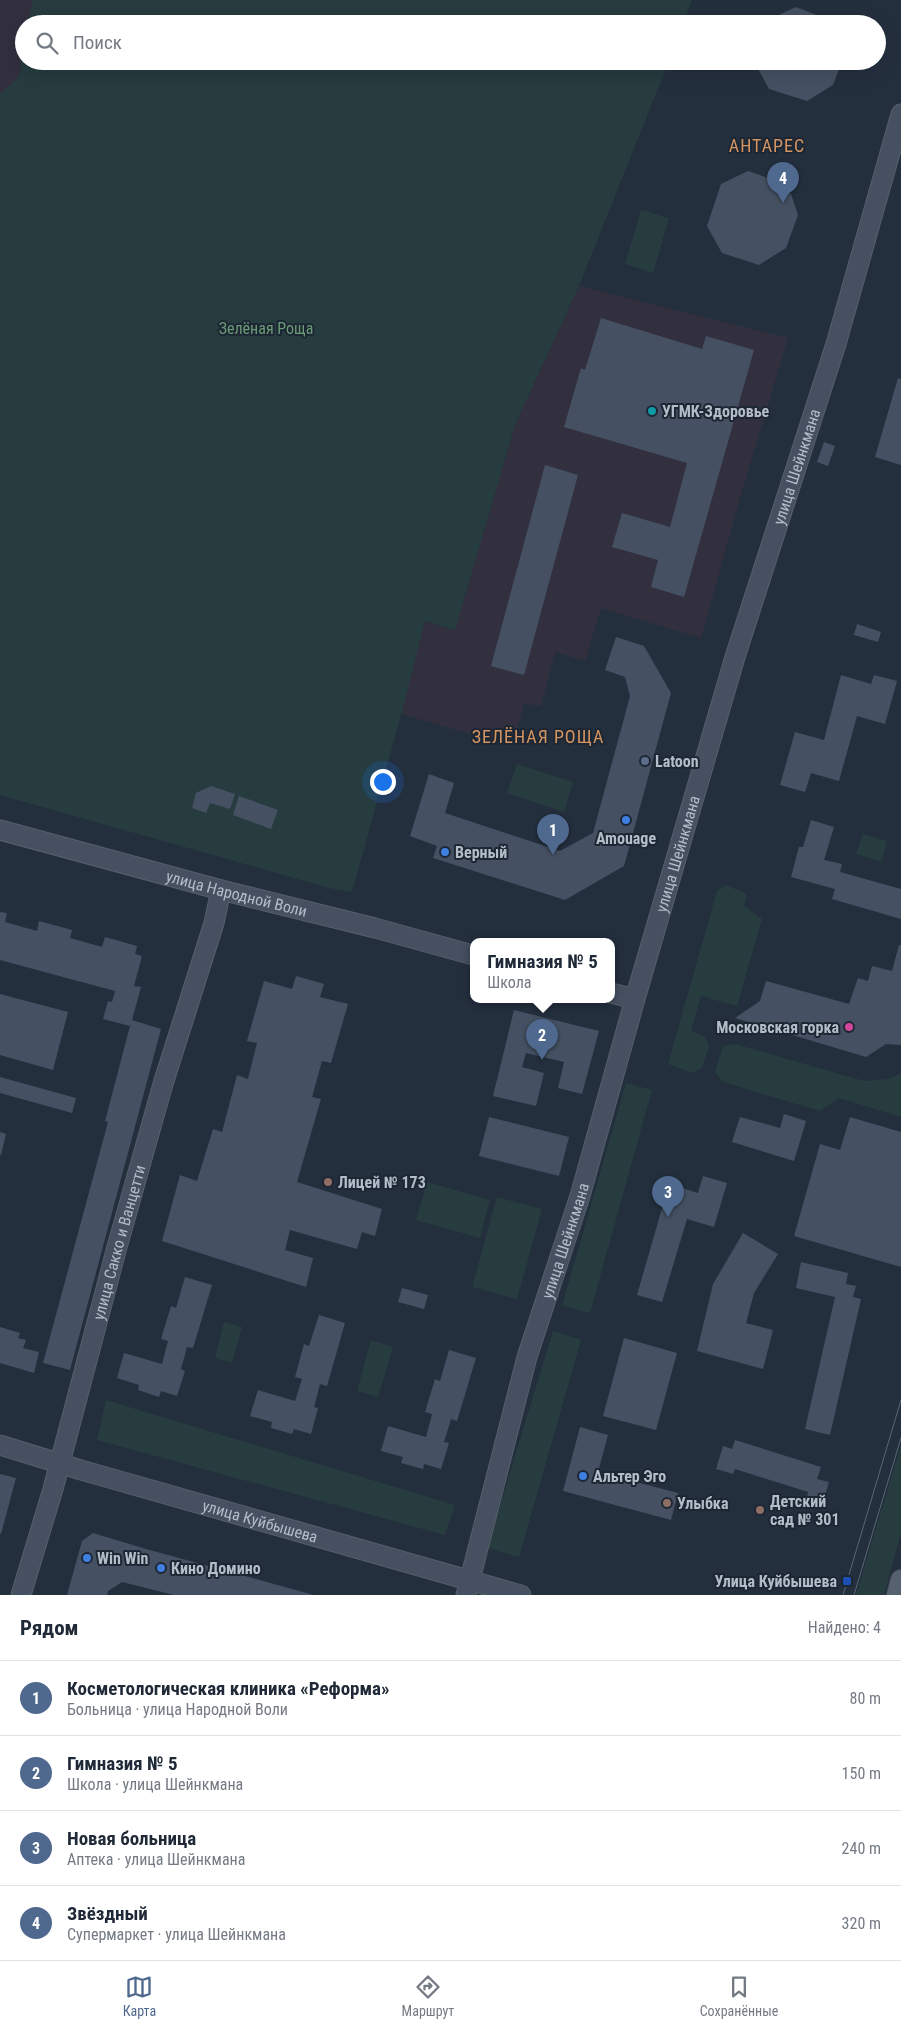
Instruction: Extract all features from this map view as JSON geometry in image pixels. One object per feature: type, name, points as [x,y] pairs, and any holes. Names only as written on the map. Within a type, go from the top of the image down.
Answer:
[{"type":"main road","points":[[897,1595],[901,1580]]},
{"type":"street","name":"улица Шейнкмана","points":[[468,1588],[527,1357],[580,1196],[635,999],[735,657],[836,344],[901,114]]},
{"type":"street","name":"улица Народной Воли","points":[[0,830],[221,890],[375,928],[470,954]]},
{"type":"street","name":"улица Сакко и Ванцетти","points":[[21,1595],[59,1464],[148,1136],[178,1033],[214,923],[221,890]]},
{"type":"street","points":[[615,994],[635,999]]},
{"type":"street","name":"улица Куйбышева","points":[[0,1445],[468,1588],[521,1595]]},
{"type":"shaded area","points":[[0,0],[33,0],[30,15],[15,15],[15,70],[20,70],[0,178]]},
{"type":"shaded area","points":[[579,286],[788,338],[740,498],[701,638],[601,608],[585,661],[555,652],[541,707],[524,703],[513,746],[401,714],[425,621],[455,630],[515,425]]},
{"type":"green space","points":[[33,0],[692,0],[686,15],[30,15]]},
{"type":"green space","name":"Зелёная Роща","points":[[20,70],[665,70],[579,286],[515,425],[455,630],[425,621],[352,892],[329,888],[0,795],[0,94],[19,77]]},
{"type":"green space","points":[[641,210],[669,218],[653,273],[625,264]]},
{"type":"green space","points":[[517,764],[573,782],[564,812],[507,793]]},
{"type":"green space","points":[[863,834],[887,841],[882,862],[856,854]]},
{"type":"green space","points":[[726,885],[747,894],[744,906],[762,919],[737,1006],[701,996],[691,1031],[706,1037],[709,1046],[702,1068],[692,1073],[668,1064],[717,891]]},
{"type":"green space","points":[[735,1044],[864,1081],[889,1079],[901,1073],[901,1117],[839,1098],[820,1111],[723,1082],[715,1072],[723,1046]]},
{"type":"green space","points":[[626,1083],[652,1090],[590,1313],[562,1306]]},
{"type":"green space","points":[[427,1182],[490,1200],[480,1238],[416,1220]]},
{"type":"green space","points":[[497,1197],[542,1209],[517,1299],[472,1287]]},
{"type":"green space","points":[[224,1322],[242,1327],[232,1363],[215,1358]]},
{"type":"green space","points":[[553,1331],[581,1340],[519,1557],[487,1548]]},
{"type":"green space","points":[[371,1340],[393,1347],[378,1397],[357,1391]]},
{"type":"green space","points":[[106,1400],[455,1505],[445,1535],[97,1440]]},
{"type":"green space","points":[[901,1445],[901,1533],[884,1595],[856,1595]]},
{"type":"building","points":[[796,7],[817,15],[779,15]]},
{"type":"building","points":[[759,70],[839,70],[833,85],[807,101],[769,89]]},
{"type":"building","points":[[748,171],[788,185],[798,215],[786,248],[759,265],[722,253],[707,226],[721,184]]},
{"type":"building","points":[[601,318],[702,349],[706,336],[754,350],[684,597],[651,587],[658,560],[612,547],[622,513],[670,527],[687,463],[564,427],[581,368],[585,370]]},
{"type":"building","points":[[898,378],[901,379],[901,465],[875,457]]},
{"type":"building","points":[[824,442],[835,446],[828,466],[817,462]]},
{"type":"building","points":[[545,465],[578,475],[524,675],[491,666]]},
{"type":"building","points":[[857,624],[881,632],[878,642],[854,635]]},
{"type":"building","points":[[616,637],[644,646],[671,693],[624,866],[565,900],[433,858],[437,846],[410,836],[429,774],[454,783],[445,813],[560,851],[593,833],[630,696],[625,677],[605,670]]},
{"type":"building","points":[[841,675],[871,684],[874,675],[897,681],[885,724],[857,716],[839,781],[811,773],[805,792],[780,785],[795,732],[824,740]]},
{"type":"building","points":[[211,786],[235,794],[230,809],[210,803],[206,813],[192,808],[196,793]]},
{"type":"building","points":[[239,796],[278,810],[271,829],[233,815]]},
{"type":"building","points":[[811,820],[834,827],[824,860],[842,864],[840,872],[901,889],[901,919],[832,899],[835,889],[791,877],[799,847],[803,847]]},
{"type":"building","points":[[0,912],[7,913],[5,922],[37,931],[39,921],[72,930],[70,938],[102,947],[105,937],[137,946],[135,954],[142,956],[134,986],[141,987],[132,1020],[161,1029],[70,1370],[43,1363],[108,1122],[105,1121],[130,1026],[103,1019],[108,1001],[112,1002],[115,991],[0,960]]},
{"type":"building","name":"Московская горка","points":[[899,945],[901,945],[901,1045],[886,1044],[866,1057],[735,1018],[760,1001],[766,981],[849,1004],[858,978],[868,981],[872,966],[892,971]]},
{"type":"building","points":[[296,976],[324,984],[320,997],[348,1004],[331,1063],[322,1061],[312,1097],[321,1099],[297,1182],[382,1209],[375,1236],[362,1232],[357,1249],[290,1230],[285,1250],[313,1258],[306,1287],[162,1241],[180,1175],[197,1181],[213,1129],[222,1132],[237,1075],[248,1079],[257,1043],[247,1041],[264,981],[292,989]]},
{"type":"building","points":[[0,994],[68,1012],[53,1070],[0,1055]]},
{"type":"building","points":[[514,1010],[599,1031],[582,1094],[558,1088],[564,1062],[526,1053],[522,1067],[544,1073],[536,1106],[493,1096]]},
{"type":"building","points":[[0,1077],[76,1098],[72,1113],[0,1093]]},
{"type":"building","points":[[784,1114],[806,1121],[794,1161],[732,1142],[740,1117],[780,1128]]},
{"type":"building","points":[[489,1117],[569,1137],[559,1176],[479,1156]]},
{"type":"building","points":[[850,1117],[901,1132],[901,1267],[794,1236],[820,1144],[840,1150]]},
{"type":"building","points":[[0,1132],[6,1134],[1,1155],[0,1155]]},
{"type":"building","points":[[703,1176],[727,1183],[714,1227],[687,1219],[662,1302],[637,1295],[669,1184],[698,1193]]},
{"type":"building","points":[[743,1233],[778,1254],[754,1293],[746,1323],[773,1330],[763,1369],[697,1351],[713,1284]]},
{"type":"building","points":[[801,1262],[848,1273],[846,1284],[856,1286],[853,1297],[861,1299],[830,1435],[805,1429],[835,1297],[796,1288]]},
{"type":"building","points":[[185,1277],[212,1285],[193,1348],[187,1347],[181,1369],[185,1371],[177,1396],[161,1391],[159,1397],[138,1390],[139,1385],[117,1378],[124,1353],[162,1364],[168,1341],[161,1339],[171,1306],[176,1308]]},
{"type":"building","points":[[402,1288],[428,1295],[424,1309],[398,1302]]},
{"type":"building","points":[[319,1315],[345,1323],[327,1386],[320,1384],[314,1407],[318,1408],[311,1434],[294,1429],[292,1434],[271,1428],[272,1422],[250,1416],[258,1390],[295,1401],[302,1379],[295,1377],[304,1344],[309,1346]]},
{"type":"building","points":[[0,1327],[20,1333],[18,1338],[26,1340],[23,1348],[39,1352],[34,1373],[0,1363]]},
{"type":"building","points":[[624,1338],[677,1353],[656,1430],[603,1416]]},
{"type":"building","points":[[449,1350],[476,1358],[457,1421],[451,1419],[444,1442],[449,1443],[441,1469],[424,1464],[423,1469],[401,1463],[403,1457],[381,1451],[388,1426],[426,1437],[432,1414],[425,1412],[435,1379],[440,1381]]},
{"type":"building","points":[[580,1427],[608,1435],[598,1472],[678,1493],[671,1520],[563,1491]]},
{"type":"building","points":[[735,1440],[821,1467],[817,1479],[829,1482],[823,1503],[807,1498],[808,1492],[735,1469],[733,1474],[716,1469],[723,1446],[732,1449]]},
{"type":"building","points":[[0,1474],[16,1478],[1,1534],[0,1533]]},
{"type":"building","points":[[93,1533],[314,1595],[174,1595],[122,1582],[108,1591],[107,1595],[67,1595],[82,1541]]},
{"type":"tram line","points":[[843,1595],[901,1400]]},
{"type":"tram line","points":[[854,1595],[901,1438]]},
{"type":"place","name":"Звёздный","points":[[783,203]]},
{"type":"place","name":"УГМК-Здоровье","points":[[652,411]]},
{"type":"place","name":"Latoon","points":[[645,761]]},
{"type":"place","name":"Amouage","points":[[626,820]]},
{"type":"place","name":"Верный","points":[[445,852]]},
{"type":"place","name":"Косметологическая клиника «Реформа»","points":[[553,855]]},
{"type":"place","name":"Московская горка","points":[[849,1027]]},
{"type":"place","name":"Гимназия № 5","points":[[542,1060]]},
{"type":"place","name":"Лицей № 173","points":[[328,1182]]},
{"type":"place","name":"Новая больница","points":[[668,1217]]},
{"type":"place","name":"Альтер Эго","points":[[583,1476]]},
{"type":"place","name":"Улыбка","points":[[667,1503]]},
{"type":"place","name":"Детский сад № 301","points":[[760,1510]]},
{"type":"place","name":"Win Win","points":[[87,1558]]},
{"type":"place","name":"Кино Домино","points":[[161,1568]]},
{"type":"place","name":"Улица Куйбышева","points":[[847,1581]]},
{"type":"district","name":"АНТАРЕС","points":[[767,145]]},
{"type":"district","name":"ЗЕЛЁНАЯ РОЩА","points":[[538,736]]}]
